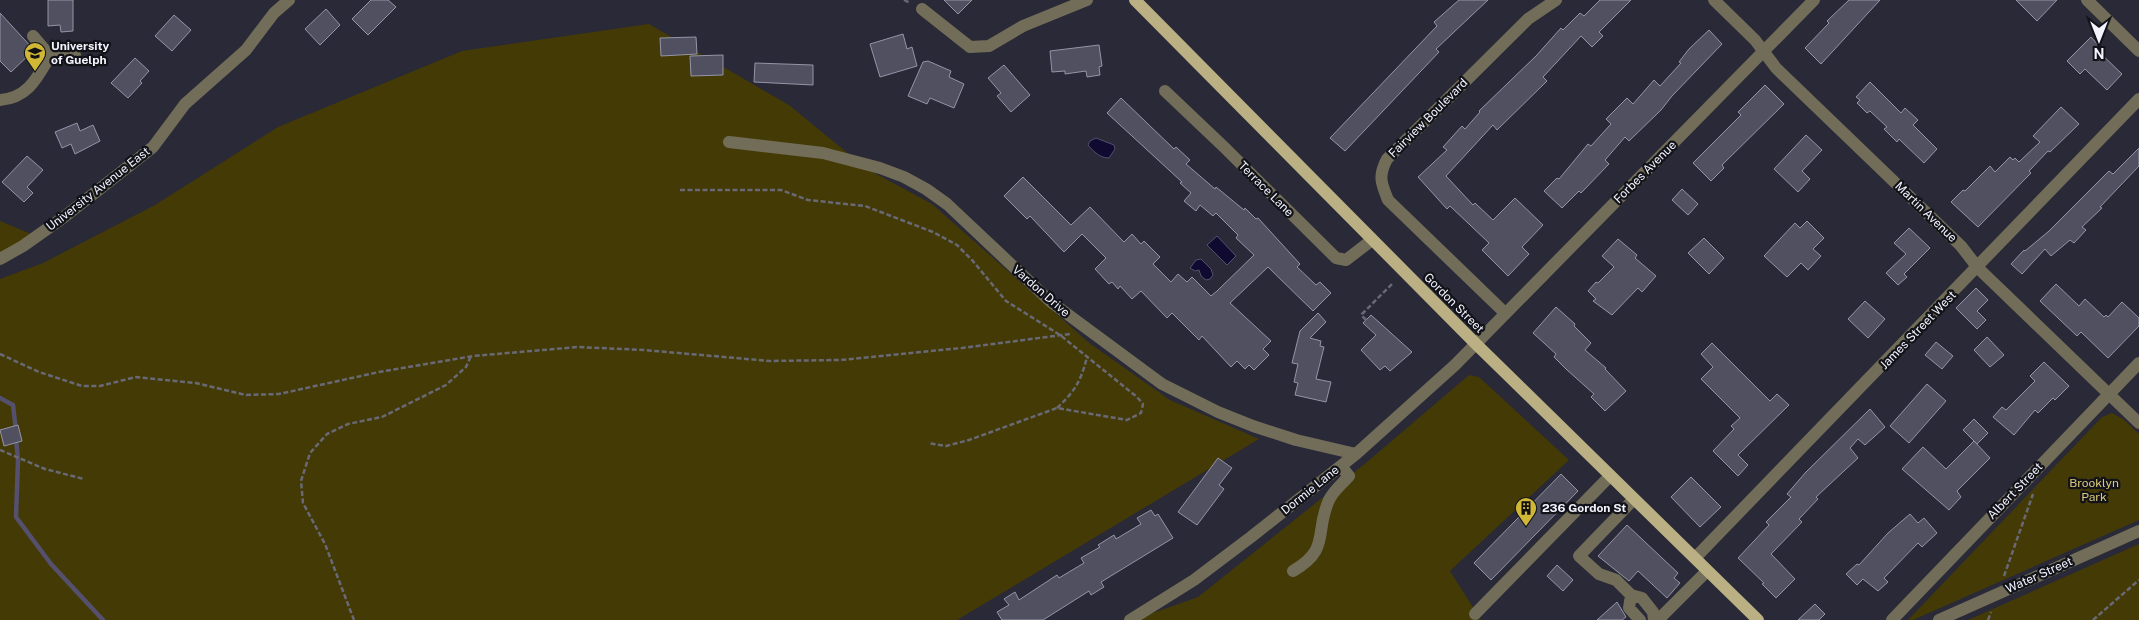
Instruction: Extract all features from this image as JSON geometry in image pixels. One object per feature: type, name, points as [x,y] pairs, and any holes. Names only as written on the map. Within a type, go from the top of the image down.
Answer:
[{"type":"main road","name":"Gordon Street","points":[[1135,0],[1476,344],[1758,620]]},
{"type":"street","name":"University Avenue East","points":[[0,259],[24,246],[64,217],[153,147],[185,104],[246,50],[274,13],[289,0]]},
{"type":"street","points":[[922,9],[970,47],[988,46],[1023,26],[1087,0]]},
{"type":"street","name":"Fairview Boulevard","points":[[1505,313],[1388,200],[1381,184],[1382,169],[1387,159],[1528,19],[1556,0]]},
{"type":"street","name":"Martin Avenue","points":[[1714,0],[1764,51],[1776,68],[1961,246],[1978,268],[2139,423]]},
{"type":"street","name":"Forbes Avenue","points":[[1476,344],[1814,0]]},
{"type":"street","points":[[2087,0],[2139,51]]},
{"type":"street","points":[[33,36],[50,56]]},
{"type":"street","points":[[50,56],[75,55]]},
{"type":"street","points":[[0,100],[21,95],[33,84],[50,56]]},
{"type":"street","name":"Terrace Lane","points":[[1165,91],[1336,258],[1346,260],[1372,240]]},
{"type":"street","name":"James Street West","points":[[1695,558],[1978,268],[2139,99]]},
{"type":"street","name":"Vardon Drive","points":[[729,142],[823,153],[880,168],[904,177],[926,189],[947,204],[1051,302],[1162,384],[1218,412],[1253,426],[1296,440],[1356,454]]},
{"type":"street","name":"Dormie Lane","points":[[1130,620],[1194,580],[1341,466],[1455,365],[1476,344]]},
{"type":"street","name":"Albert Street","points":[[1892,620],[2139,363]]},
{"type":"street","points":[[1293,571],[1306,563],[1317,552],[1324,512],[1330,498],[1350,476],[1341,466]]},
{"type":"street","points":[[1474,614],[1610,476]]},
{"type":"street","points":[[1634,499],[1579,556],[1599,574],[1616,580],[1631,594],[1642,598],[1653,612],[1654,620]]},
{"type":"street","name":"Water Street","points":[[1939,620],[2139,531]]},
{"type":"street","points":[[1658,620],[1707,571]]},
{"type":"street","points":[[1631,594],[1629,608],[1640,620]]},
{"type":"path","points":[[680,190],[781,190],[808,200],[865,206],[925,228],[957,245],[1006,301],[1060,335],[1137,397],[1143,404],[1141,413],[1127,420],[1057,408]]},
{"type":"path","points":[[1366,320],[1362,314],[1393,284]]},
{"type":"path","points":[[0,354],[39,372],[82,386],[100,386],[136,377],[196,383],[246,394],[279,394],[378,372],[472,356],[578,347],[644,350],[770,362],[840,360],[962,348],[1090,331]]},
{"type":"path","points":[[354,620],[325,544],[303,503],[301,481],[310,453],[327,434],[348,424],[382,416],[446,386],[466,367],[472,356]]},
{"type":"path","points":[[928,443],[946,446],[969,440],[1057,408],[1076,390],[1087,356]]},
{"type":"path","points":[[0,450],[28,463],[84,479]]},
{"type":"path","points":[[1997,594],[2036,486]]},
{"type":"path","points":[[2094,620],[2139,580]]},
{"type":"green space","points":[[649,24],[789,105],[867,169],[932,204],[1088,342],[1170,400],[1259,439],[957,620],[0,620],[0,279],[43,263],[155,205],[278,127],[462,51]]},
{"type":"green space","points":[[0,221],[36,236],[0,253]]},
{"type":"green space","points":[[1469,375],[1479,377],[1569,460],[1450,571],[1481,620],[1133,620],[1198,597],[1367,462]]},
{"type":"green space","name":"Brooklyn Park","points":[[2112,413],[2123,419],[2139,434],[2139,520],[1913,620],[1908,620],[2102,417]]},
{"type":"green space","points":[[2139,544],[2139,620],[1968,620]]},
{"type":"shaded area","points":[[1096,138],[1114,145],[1115,149],[1109,158],[1097,154],[1088,145],[1090,141]]},
{"type":"shaded area","points":[[1217,236],[1236,256],[1227,265],[1207,245]]},
{"type":"shaded area","points":[[1201,259],[1211,269],[1213,275],[1210,279],[1206,280],[1201,276],[1199,270],[1195,271],[1190,268],[1196,260]]},
{"type":"building","points":[[48,0],[73,0],[73,31],[61,32],[60,25],[48,26]]},
{"type":"building","points":[[371,0],[388,0],[396,7],[368,35],[352,19]]},
{"type":"building","points":[[944,0],[972,0],[958,14]]},
{"type":"building","points":[[1459,0],[1488,0],[1436,49],[1439,52],[1345,151],[1330,138],[1437,26],[1434,22]]},
{"type":"building","points":[[1600,0],[1631,0],[1599,32],[1603,36],[1592,47],[1581,36],[1543,77],[1547,81],[1497,130],[1493,125],[1446,176],[1473,205],[1475,203],[1493,220],[1515,198],[1543,225],[1522,247],[1529,254],[1508,276],[1482,250],[1489,243],[1450,206],[1447,209],[1418,177],[1447,150],[1443,147],[1462,126],[1465,129],[1479,111],[1536,56],[1561,28],[1563,30],[1580,13],[1584,16]]},
{"type":"building","points":[[1849,0],[1880,0],[1821,64],[1805,48],[1829,23],[1827,21]]},
{"type":"building","points":[[2016,0],[2057,0],[2037,21]]},
{"type":"building","points":[[326,9],[340,25],[320,45],[305,29]]},
{"type":"building","points":[[0,13],[34,50],[11,72],[0,61]]},
{"type":"building","points":[[174,15],[191,30],[172,51],[155,36]]},
{"type":"building","points":[[1709,30],[1722,44],[1661,110],[1629,141],[1625,137],[1605,160],[1609,164],[1581,193],[1579,191],[1562,208],[1544,191],[1557,178],[1559,179],[1588,144],[1591,146],[1611,124],[1606,119],[1627,98],[1633,104],[1654,80],[1660,86],[1681,63],[1679,62],[1689,49]]},
{"type":"building","points":[[903,34],[907,49],[912,47],[917,66],[880,77],[870,44]]},
{"type":"building","points":[[696,37],[697,54],[661,56],[660,38]]},
{"type":"building","points":[[2091,37],[2099,46],[2096,49],[2122,74],[2107,90],[2085,69],[2080,74],[2067,61]]},
{"type":"building","points":[[1099,45],[1102,66],[1099,67],[1100,75],[1087,77],[1086,71],[1065,74],[1065,71],[1052,72],[1050,51]]},
{"type":"building","points":[[723,55],[723,75],[691,76],[690,56]]},
{"type":"building","points":[[135,58],[149,71],[140,81],[142,83],[128,98],[111,83]]},
{"type":"building","points":[[928,61],[951,71],[949,77],[964,84],[954,108],[930,98],[927,104],[908,96],[923,62]]},
{"type":"building","points":[[755,63],[813,65],[813,85],[754,82]]},
{"type":"building","points":[[1004,65],[1030,95],[1011,112],[997,96],[1001,93],[988,78]]},
{"type":"building","points":[[1870,82],[1901,113],[1905,108],[1918,120],[1913,125],[1937,149],[1924,163],[1899,139],[1897,142],[1884,129],[1887,127],[1870,111],[1867,113],[1857,103],[1860,100],[1856,97]]},
{"type":"building","points":[[1765,85],[1784,104],[1722,165],[1724,168],[1711,181],[1693,163],[1741,115],[1738,112]]},
{"type":"building","points":[[1121,98],[1174,149],[1176,147],[1190,160],[1186,164],[1215,189],[1216,187],[1244,210],[1245,208],[1256,219],[1258,218],[1300,264],[1297,267],[1316,285],[1320,282],[1331,293],[1313,311],[1268,267],[1230,303],[1271,341],[1263,349],[1269,355],[1254,370],[1249,365],[1245,369],[1237,361],[1231,367],[1202,336],[1199,340],[1172,313],[1167,318],[1141,291],[1132,299],[1120,286],[1118,289],[1112,282],[1109,284],[1095,269],[1106,258],[1082,234],[1064,252],[1030,216],[1027,219],[1004,196],[1023,177],[1071,225],[1090,207],[1124,242],[1132,234],[1141,244],[1144,241],[1160,257],[1153,264],[1171,282],[1178,274],[1187,282],[1192,277],[1211,296],[1217,291],[1254,255],[1236,238],[1238,235],[1216,213],[1213,216],[1200,205],[1196,211],[1184,201],[1191,193],[1180,183],[1182,182],[1107,113]]},
{"type":"building","points":[[2061,107],[2079,124],[2050,152],[2048,151],[2029,171],[2031,173],[1978,227],[1951,202],[1990,166],[1995,172],[2010,157],[2013,160],[2015,158],[2019,162],[2040,142],[2033,136]]},
{"type":"building","points":[[77,123],[80,131],[93,125],[100,141],[75,154],[71,144],[62,148],[55,132]]},
{"type":"building","points":[[1806,135],[1822,150],[1802,171],[1810,179],[1798,192],[1774,169]]},
{"type":"building","points":[[2139,148],[2139,166],[2100,207],[2102,208],[2082,227],[2086,230],[2074,243],[2070,240],[2051,256],[2045,249],[2022,274],[2011,264],[2024,250],[2049,231],[2109,171],[2113,174]]},
{"type":"building","points":[[27,156],[43,170],[27,187],[33,193],[24,202],[2,182]]},
{"type":"building","points":[[1682,189],[1698,204],[1688,215],[1672,200]]},
{"type":"building","points":[[1807,221],[1824,238],[1813,249],[1821,256],[1808,270],[1801,263],[1787,277],[1764,256],[1795,223],[1800,228]]},
{"type":"building","points":[[1909,228],[1930,248],[1904,274],[1907,277],[1898,285],[1886,273],[1906,254],[1894,243]]},
{"type":"building","points":[[1704,238],[1724,258],[1709,274],[1688,253]]},
{"type":"building","points":[[1618,239],[1637,255],[1635,258],[1656,276],[1642,292],[1638,288],[1612,315],[1593,301],[1596,299],[1588,291],[1614,267],[1602,256]]},
{"type":"building","points":[[2056,284],[2079,306],[2085,299],[2104,317],[2106,315],[2108,317],[2122,302],[2139,318],[2139,326],[2108,358],[2081,332],[2077,336],[2040,301]]},
{"type":"building","points":[[1976,288],[1988,300],[1977,311],[1986,320],[1977,329],[1956,308]]},
{"type":"building","points":[[1865,301],[1885,319],[1868,338],[1848,319]]},
{"type":"building","points":[[1556,307],[1575,324],[1574,326],[1591,343],[1585,350],[1606,368],[1626,391],[1605,411],[1591,397],[1594,394],[1554,357],[1556,354],[1533,333]]},
{"type":"building","points":[[1318,313],[1326,322],[1310,338],[1321,341],[1320,346],[1324,347],[1316,379],[1331,382],[1326,402],[1295,395],[1298,383],[1294,382],[1298,364],[1292,363],[1300,331]]},
{"type":"building","points":[[1371,315],[1412,352],[1390,371],[1385,366],[1380,370],[1361,350],[1376,335],[1363,323]]},
{"type":"building","points":[[1987,337],[2004,355],[1990,367],[1974,350]]},
{"type":"building","points":[[1936,342],[1953,356],[1942,369],[1925,355]]},
{"type":"building","points":[[1712,343],[1770,401],[1777,394],[1789,405],[1738,455],[1748,465],[1738,476],[1713,451],[1734,429],[1731,426],[1740,418],[1701,379],[1713,367],[1701,354]]},
{"type":"building","points":[[2044,362],[2069,386],[2038,413],[2035,410],[2014,435],[1993,417],[2002,407],[2006,410],[2035,381],[2030,376]]},
{"type":"building","points":[[1927,384],[1946,401],[1909,443],[1890,426]]},
{"type":"building","points":[[1870,409],[1885,427],[1865,445],[1858,439],[1850,448],[1858,458],[1816,497],[1818,499],[1799,519],[1802,522],[1771,554],[1795,579],[1776,598],[1762,584],[1764,583],[1738,558],[1769,525],[1766,522],[1791,497],[1787,494],[1806,472]]},
{"type":"building","points":[[1974,419],[1988,433],[1977,444],[1963,430]]},
{"type":"building","points":[[18,425],[22,441],[4,446],[0,430]]},
{"type":"building","points":[[1974,441],[1990,458],[1957,491],[1961,497],[1949,510],[1902,469],[1923,447],[1946,469]]},
{"type":"building","points":[[1218,458],[1232,468],[1219,485],[1224,489],[1197,525],[1178,512]]},
{"type":"building","name":"236 Gordon St","points":[[1561,474],[1578,491],[1491,580],[1474,563]]},
{"type":"building","points":[[1691,477],[1721,507],[1700,527],[1671,497]]},
{"type":"building","points":[[1151,510],[1155,516],[1158,514],[1173,538],[1101,582],[1104,587],[1091,595],[1089,591],[1043,620],[1002,620],[997,612],[1009,605],[1004,599],[1015,592],[1019,600],[1057,575],[1059,578],[1084,563],[1081,558],[1100,547],[1098,545],[1114,535],[1116,539],[1141,524],[1137,518]]},
{"type":"building","points":[[1910,514],[1918,523],[1924,518],[1937,533],[1922,547],[1918,543],[1884,578],[1888,582],[1878,591],[1863,579],[1857,585],[1846,574],[1857,564],[1859,565],[1888,533]]},
{"type":"building","points":[[1627,525],[1678,573],[1674,578],[1680,583],[1667,598],[1638,571],[1629,581],[1598,556]]},
{"type":"building","points":[[1557,565],[1573,580],[1563,591],[1547,576]]},
{"type":"building","points":[[1617,602],[1626,617],[1622,620],[1597,620]]},
{"type":"building","points":[[1815,604],[1825,614],[1819,620],[1798,620]]},
{"type":"waterway","points":[[0,398],[13,405],[16,431]]},
{"type":"waterway","points":[[16,439],[18,460],[16,517],[51,564],[103,620]]},
{"type":"place","name":"University of Guelph","points":[[35,72]]},
{"type":"place","name":"236 Gordon St","points":[[1526,527]]}]
